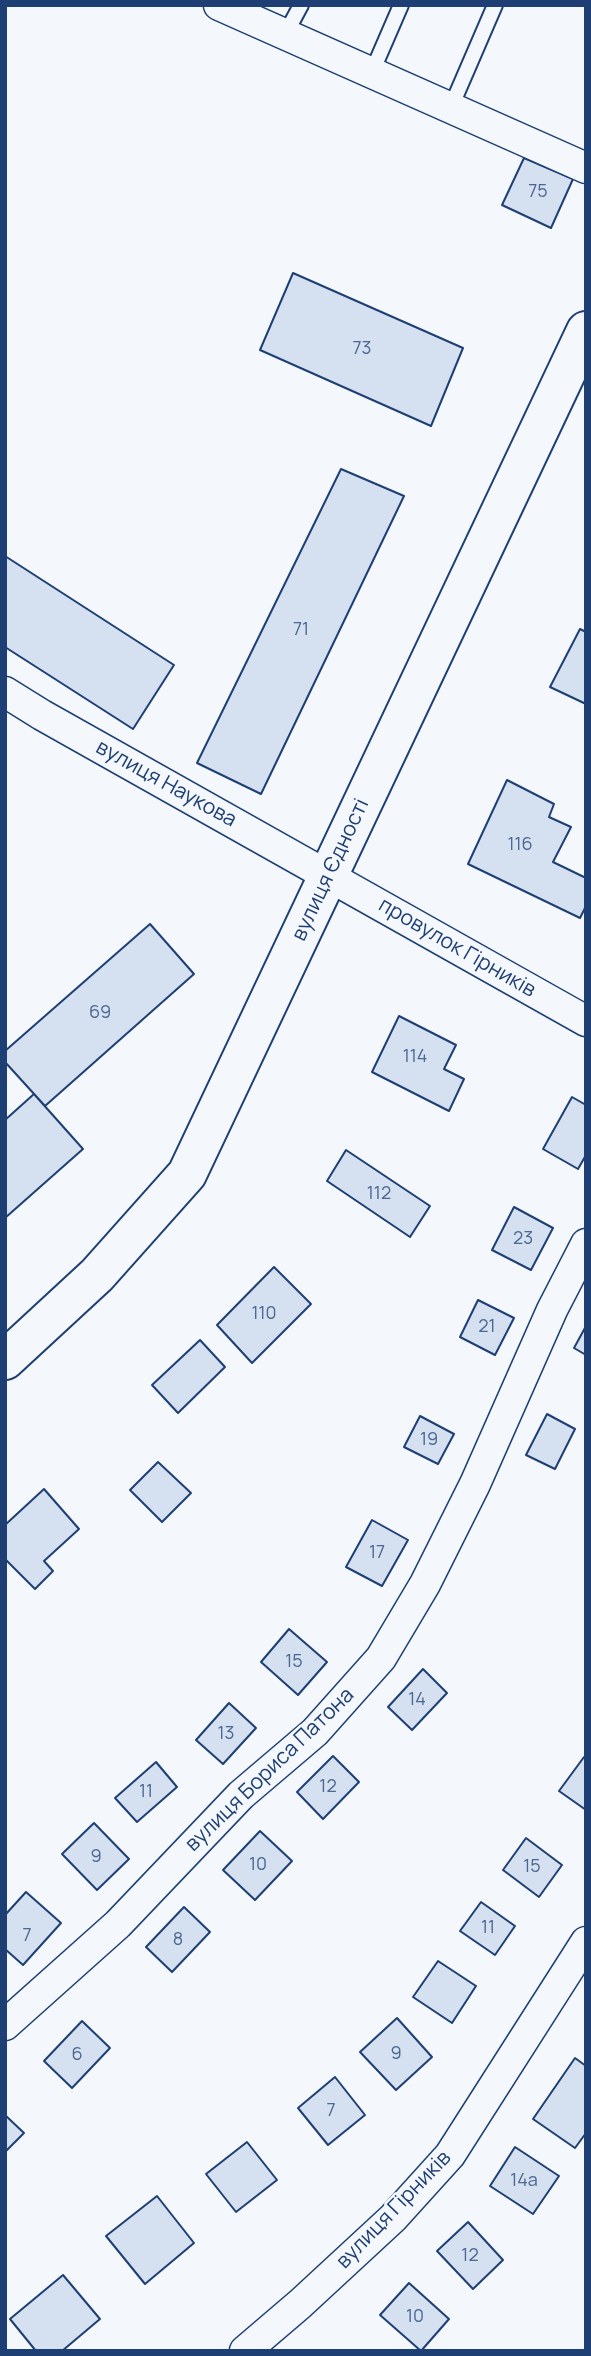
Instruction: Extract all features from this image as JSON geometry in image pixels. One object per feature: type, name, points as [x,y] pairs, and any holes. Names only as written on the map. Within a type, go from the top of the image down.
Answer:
[{"type":"street","points":[[219,5],[586,168]]},
{"type":"street","name":"вулиця Єдності","points":[[5,1360],[97,1275],[187,1174],[586,331]]},
{"type":"street","name":"вулиця Наукова","points":[[5,692],[329,875]]},
{"type":"street","name":"провулок Гірників","points":[[329,875],[586,1021]]},
{"type":"street","name":"вулиця Бориса Патона","points":[[5,2025],[118,1924],[241,1795],[315,1732],[381,1658],[425,1584],[475,1484],[552,1310],[586,1244]]},
{"type":"street","name":"вулиця Гірників","points":[[245,2351],[393,2218],[450,2155],[586,1942]]},
{"type":"lane","points":[[286,33],[301,5]]},
{"type":"lane","points":[[372,72],[401,5]]},
{"type":"lane","points":[[451,107],[495,5]]},
{"type":"building","points":[[524,158],[573,179],[551,228],[502,205]]},
{"type":"building","points":[[293,273],[463,348],[431,426],[260,350]]},
{"type":"building","points":[[341,469],[404,496],[261,794],[197,763]]},
{"type":"building","points":[[5,556],[174,665],[133,729],[5,647]]},
{"type":"building","points":[[580,629],[586,632],[586,704],[550,687]]},
{"type":"building","points":[[507,780],[554,804],[549,817],[571,827],[553,862],[586,878],[586,906],[580,918],[468,864]]},
{"type":"building","points":[[150,924],[194,974],[45,1106],[5,1062],[5,1051]]},
{"type":"building","points":[[399,1016],[456,1045],[444,1069],[464,1079],[449,1111],[372,1072]]},
{"type":"building","points":[[34,1094],[83,1149],[5,1218],[5,1120]]},
{"type":"building","points":[[572,1097],[586,1105],[586,1155],[578,1169],[543,1149]]},
{"type":"building","points":[[346,1150],[430,1206],[410,1237],[327,1181]]},
{"type":"building","points":[[514,1207],[553,1228],[531,1270],[492,1250]]},
{"type":"building","points":[[274,1267],[311,1304],[252,1363],[217,1325]]},
{"type":"building","points":[[478,1300],[514,1318],[495,1355],[460,1337]]},
{"type":"building","points":[[586,1326],[586,1355],[574,1348]]},
{"type":"building","points":[[200,1340],[225,1367],[178,1413],[152,1385]]},
{"type":"building","points":[[547,1414],[575,1429],[555,1469],[526,1455]]},
{"type":"building","points":[[420,1416],[454,1434],[438,1464],[404,1447]]},
{"type":"building","points":[[158,1462],[191,1493],[162,1522],[130,1490]]},
{"type":"building","points":[[44,1489],[79,1529],[44,1561],[53,1571],[35,1589],[5,1559],[5,1525]]},
{"type":"building","points":[[372,1520],[408,1540],[382,1586],[346,1567]]},
{"type":"building","points":[[289,1629],[327,1662],[298,1695],[261,1662]]},
{"type":"building","points":[[423,1669],[447,1693],[412,1730],[388,1707]]},
{"type":"building","points":[[229,1703],[256,1728],[223,1764],[196,1740]]},
{"type":"building","points":[[333,1756],[359,1782],[323,1819],[297,1792]]},
{"type":"building","points":[[584,1757],[586,1759],[586,1810],[559,1791]]},
{"type":"building","points":[[156,1762],[177,1787],[137,1822],[115,1798]]},
{"type":"building","points":[[94,1823],[129,1859],[97,1890],[62,1854]]},
{"type":"building","points":[[260,1831],[292,1861],[255,1900],[223,1870]]},
{"type":"building","points":[[526,1838],[562,1865],[539,1897],[503,1870]]},
{"type":"building","points":[[26,1892],[61,1923],[23,1965],[5,1949],[5,1915]]},
{"type":"building","points":[[481,1902],[515,1926],[495,1955],[460,1931]]},
{"type":"building","points":[[184,1907],[210,1932],[172,1972],[146,1947]]},
{"type":"building","points":[[438,1961],[476,1986],[452,2023],[413,1997]]},
{"type":"building","points":[[397,2018],[432,2057],[396,2090],[360,2052]]},
{"type":"building","points":[[82,2021],[110,2048],[72,2088],[44,2061]]},
{"type":"building","points":[[575,2058],[586,2066],[586,2133],[575,2148],[533,2119]]},
{"type":"building","points":[[335,2077],[365,2115],[328,2145],[298,2108]]},
{"type":"building","points":[[5,2115],[24,2133],[5,2152]]},
{"type":"building","points":[[247,2142],[277,2180],[236,2212],[206,2174]]},
{"type":"building","points":[[515,2147],[559,2176],[533,2214],[490,2186]]},
{"type":"building","points":[[157,2196],[194,2243],[145,2284],[106,2236]]},
{"type":"building","points":[[468,2222],[503,2260],[473,2289],[437,2251]]},
{"type":"building","points":[[63,2275],[100,2319],[62,2351],[36,2351],[10,2319]]},
{"type":"building","points":[[409,2283],[449,2319],[421,2351],[380,2315]]}]
